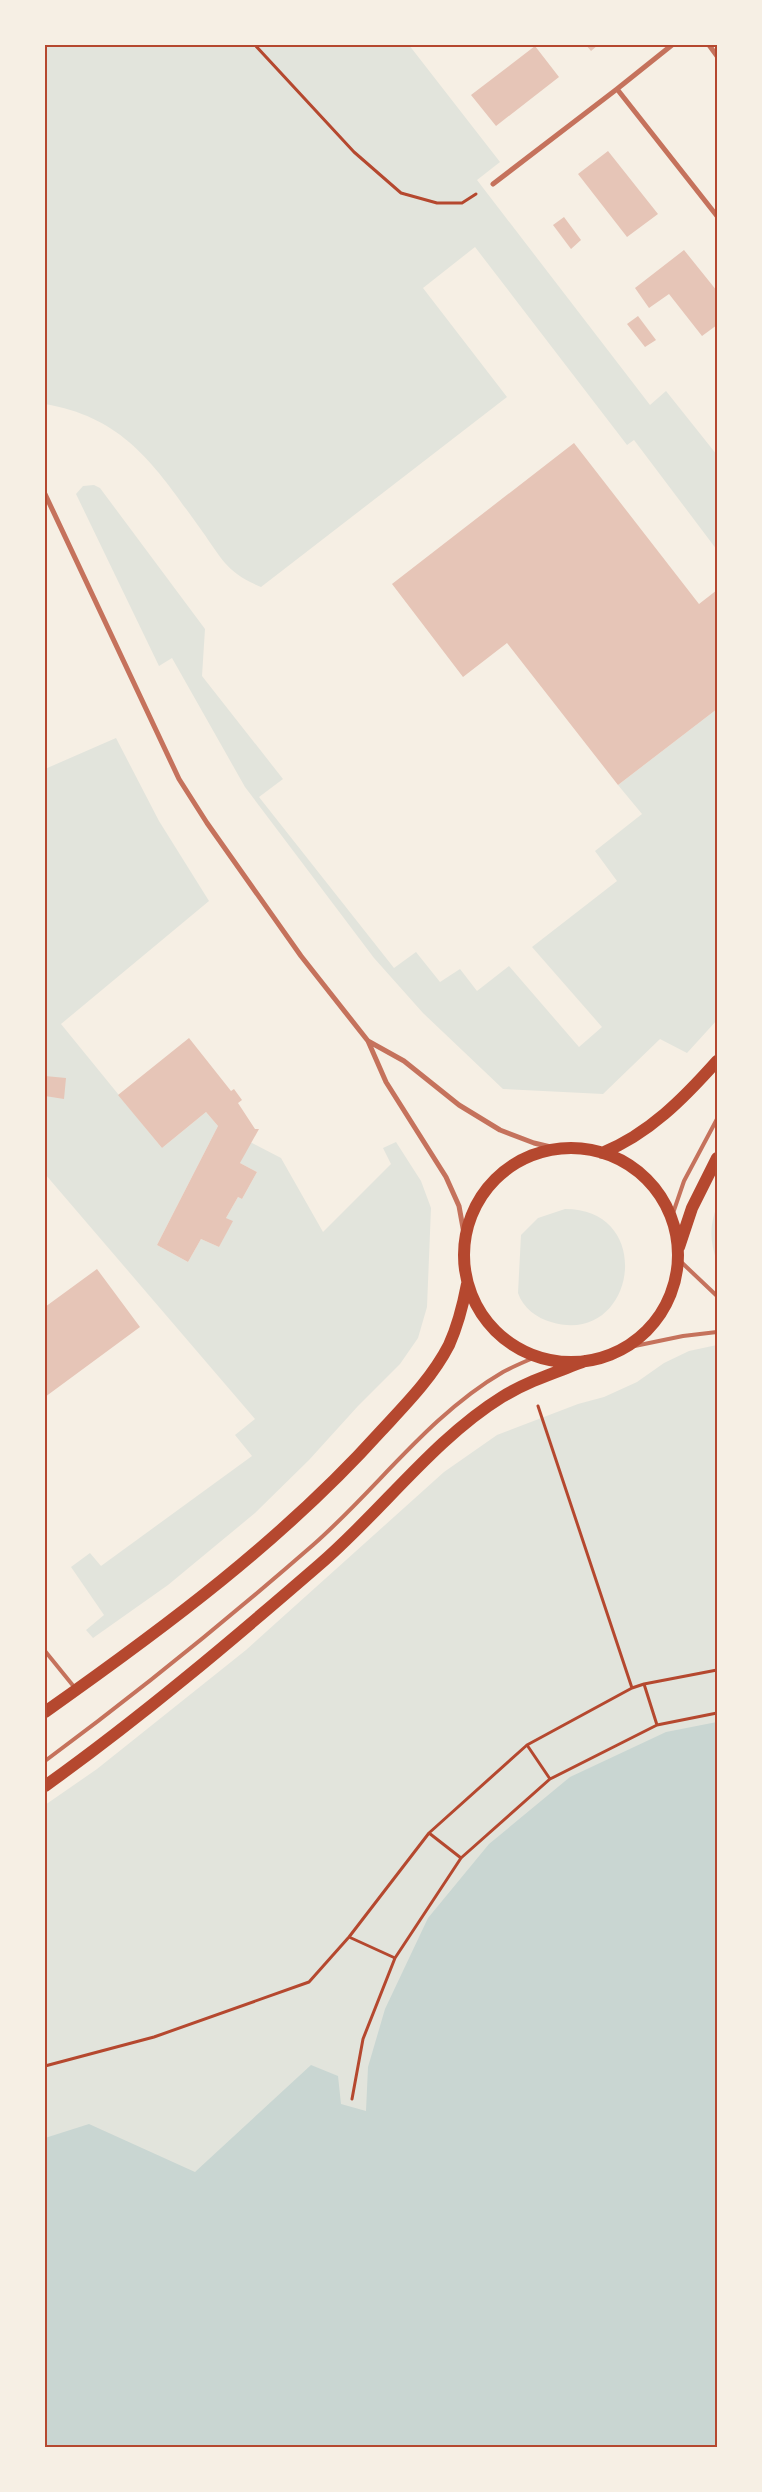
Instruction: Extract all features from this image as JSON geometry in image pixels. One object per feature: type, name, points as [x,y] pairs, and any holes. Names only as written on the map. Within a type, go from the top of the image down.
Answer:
[{"type":"main road","points":[[602,1153],[628,1141],[665,1114],[717,1061]]},
{"type":"main road","points":[[678,1254],[671,1219],[662,1200],[650,1183],[628,1165],[602,1153],[588,1150],[559,1149],[545,1151],[519,1161],[487,1188],[473,1212],[465,1239],[464,1253],[467,1281],[477,1306],[493,1327],[513,1345],[538,1356],[561,1361],[599,1358],[625,1348],[646,1331],[663,1310],[673,1285],[678,1254],[692,1208],[717,1158]]},
{"type":"main road","points":[[45,1712],[211,1589],[306,1507],[356,1460],[427,1380],[438,1364],[457,1327],[467,1281]]},
{"type":"main road","points":[[45,1786],[114,1734],[319,1565],[449,1438],[485,1408],[516,1389],[585,1360]]},
{"type":"street","points":[[493,184],[672,45]]},
{"type":"street","points":[[709,45],[717,56]]},
{"type":"street","points":[[617,89],[717,216]]},
{"type":"street","points":[[45,494],[179,779],[207,823],[302,956],[368,1041],[386,1082],[450,1184],[462,1218],[465,1239]]},
{"type":"street","points":[[368,1041],[404,1061],[459,1105],[500,1130],[534,1143],[559,1149]]},
{"type":"lane","points":[[671,1219],[684,1181],[717,1119]]},
{"type":"lane","points":[[678,1254],[717,1296]]},
{"type":"lane","points":[[625,1348],[717,1332]]},
{"type":"lane","points":[[45,1761],[137,1691],[314,1544],[438,1422],[466,1398],[504,1372],[538,1356]]},
{"type":"lane","points":[[45,1651],[76,1690]]},
{"type":"path","points":[[255,45],[354,152],[401,193],[437,203],[462,203],[493,184]]},
{"type":"path","points":[[537,1404],[632,1688]]},
{"type":"path","points":[[45,2066],[154,2037],[309,1982],[349,1937],[429,1833],[527,1745],[632,1688],[717,1670]]},
{"type":"path","points":[[644,1684],[656,1725]]},
{"type":"path","points":[[352,2100],[363,2039],[395,1958],[461,1858],[550,1779],[656,1725],[717,1713]]},
{"type":"path","points":[[527,1745],[550,1779]]},
{"type":"path","points":[[429,1833],[461,1858]]},
{"type":"path","points":[[349,1937],[395,1958]]},
{"type":"shaded area","points":[[45,45],[409,45],[500,162],[477,180],[650,405],[666,391],[717,455],[717,550],[634,440],[627,445],[475,247],[423,288],[507,397],[261,587],[233,571],[220,557],[170,487],[137,449],[119,434],[98,421],[73,411],[45,404]]},
{"type":"shaded area","points":[[94,485],[100,488],[205,629],[202,676],[283,779],[259,797],[394,968],[416,952],[440,982],[460,969],[477,991],[509,966],[579,1047],[602,1027],[532,947],[617,881],[595,851],[642,814],[618,785],[717,709],[717,1020],[687,1053],[660,1039],[603,1094],[503,1089],[423,1013],[374,958],[245,787],[172,658],[159,666],[76,494],[83,486]]},
{"type":"shaded area","points":[[116,738],[159,821],[209,901],[61,1024],[162,1148],[206,1112],[218,1126],[157,1245],[188,1262],[201,1239],[219,1247],[232,1221],[226,1218],[238,1197],[242,1199],[257,1172],[240,1163],[250,1142],[281,1158],[323,1232],[391,1164],[383,1148],[396,1142],[421,1181],[431,1208],[427,1307],[418,1338],[400,1364],[358,1406],[309,1460],[255,1513],[168,1585],[93,1638],[86,1630],[104,1615],[71,1567],[90,1553],[101,1566],[252,1456],[235,1435],[255,1419],[45,1174],[45,769]]},
{"type":"shaded area","points":[[717,1206],[717,1262],[711,1234]]},
{"type":"shaded area","points":[[565,1209],[595,1215],[614,1230],[624,1252],[624,1275],[617,1298],[602,1315],[580,1325],[551,1322],[541,1318],[527,1308],[518,1293],[521,1235],[538,1218]]},
{"type":"shaded area","points":[[717,1345],[717,2447],[45,2447],[45,1805],[97,1769],[246,1650],[444,1472],[497,1435],[578,1404],[604,1397],[637,1382],[664,1363],[689,1351]]},
{"type":"shaded area","points":[[717,1722],[717,2447],[45,2447],[45,2138],[89,2124],[195,2172],[311,2065],[338,2076],[341,2104],[366,2111],[368,2067],[385,2009],[428,1918],[489,1844],[570,1777],[666,1732]]},
{"type":"building","points":[[586,45],[598,45],[591,51]]},
{"type":"building","points":[[535,46],[559,77],[496,126],[471,95]]},
{"type":"building","points":[[608,151],[658,214],[627,237],[578,174]]},
{"type":"building","points":[[564,217],[581,240],[571,249],[553,225]]},
{"type":"building","points":[[684,250],[717,291],[717,325],[702,336],[669,294],[649,308],[635,288]]},
{"type":"building","points":[[638,316],[656,340],[645,347],[627,324]]},
{"type":"building","points":[[574,443],[699,604],[717,590],[717,709],[618,785],[507,643],[463,677],[392,584]]},
{"type":"building","points":[[189,1038],[231,1091],[234,1089],[242,1100],[238,1103],[255,1129],[259,1129],[240,1163],[257,1172],[242,1199],[238,1197],[226,1218],[233,1221],[219,1247],[201,1239],[188,1262],[157,1245],[218,1126],[206,1112],[162,1148],[118,1095]]},
{"type":"building","points":[[45,1076],[66,1078],[64,1099],[45,1096]]},
{"type":"building","points":[[97,1269],[140,1327],[45,1397],[45,1307]]}]
